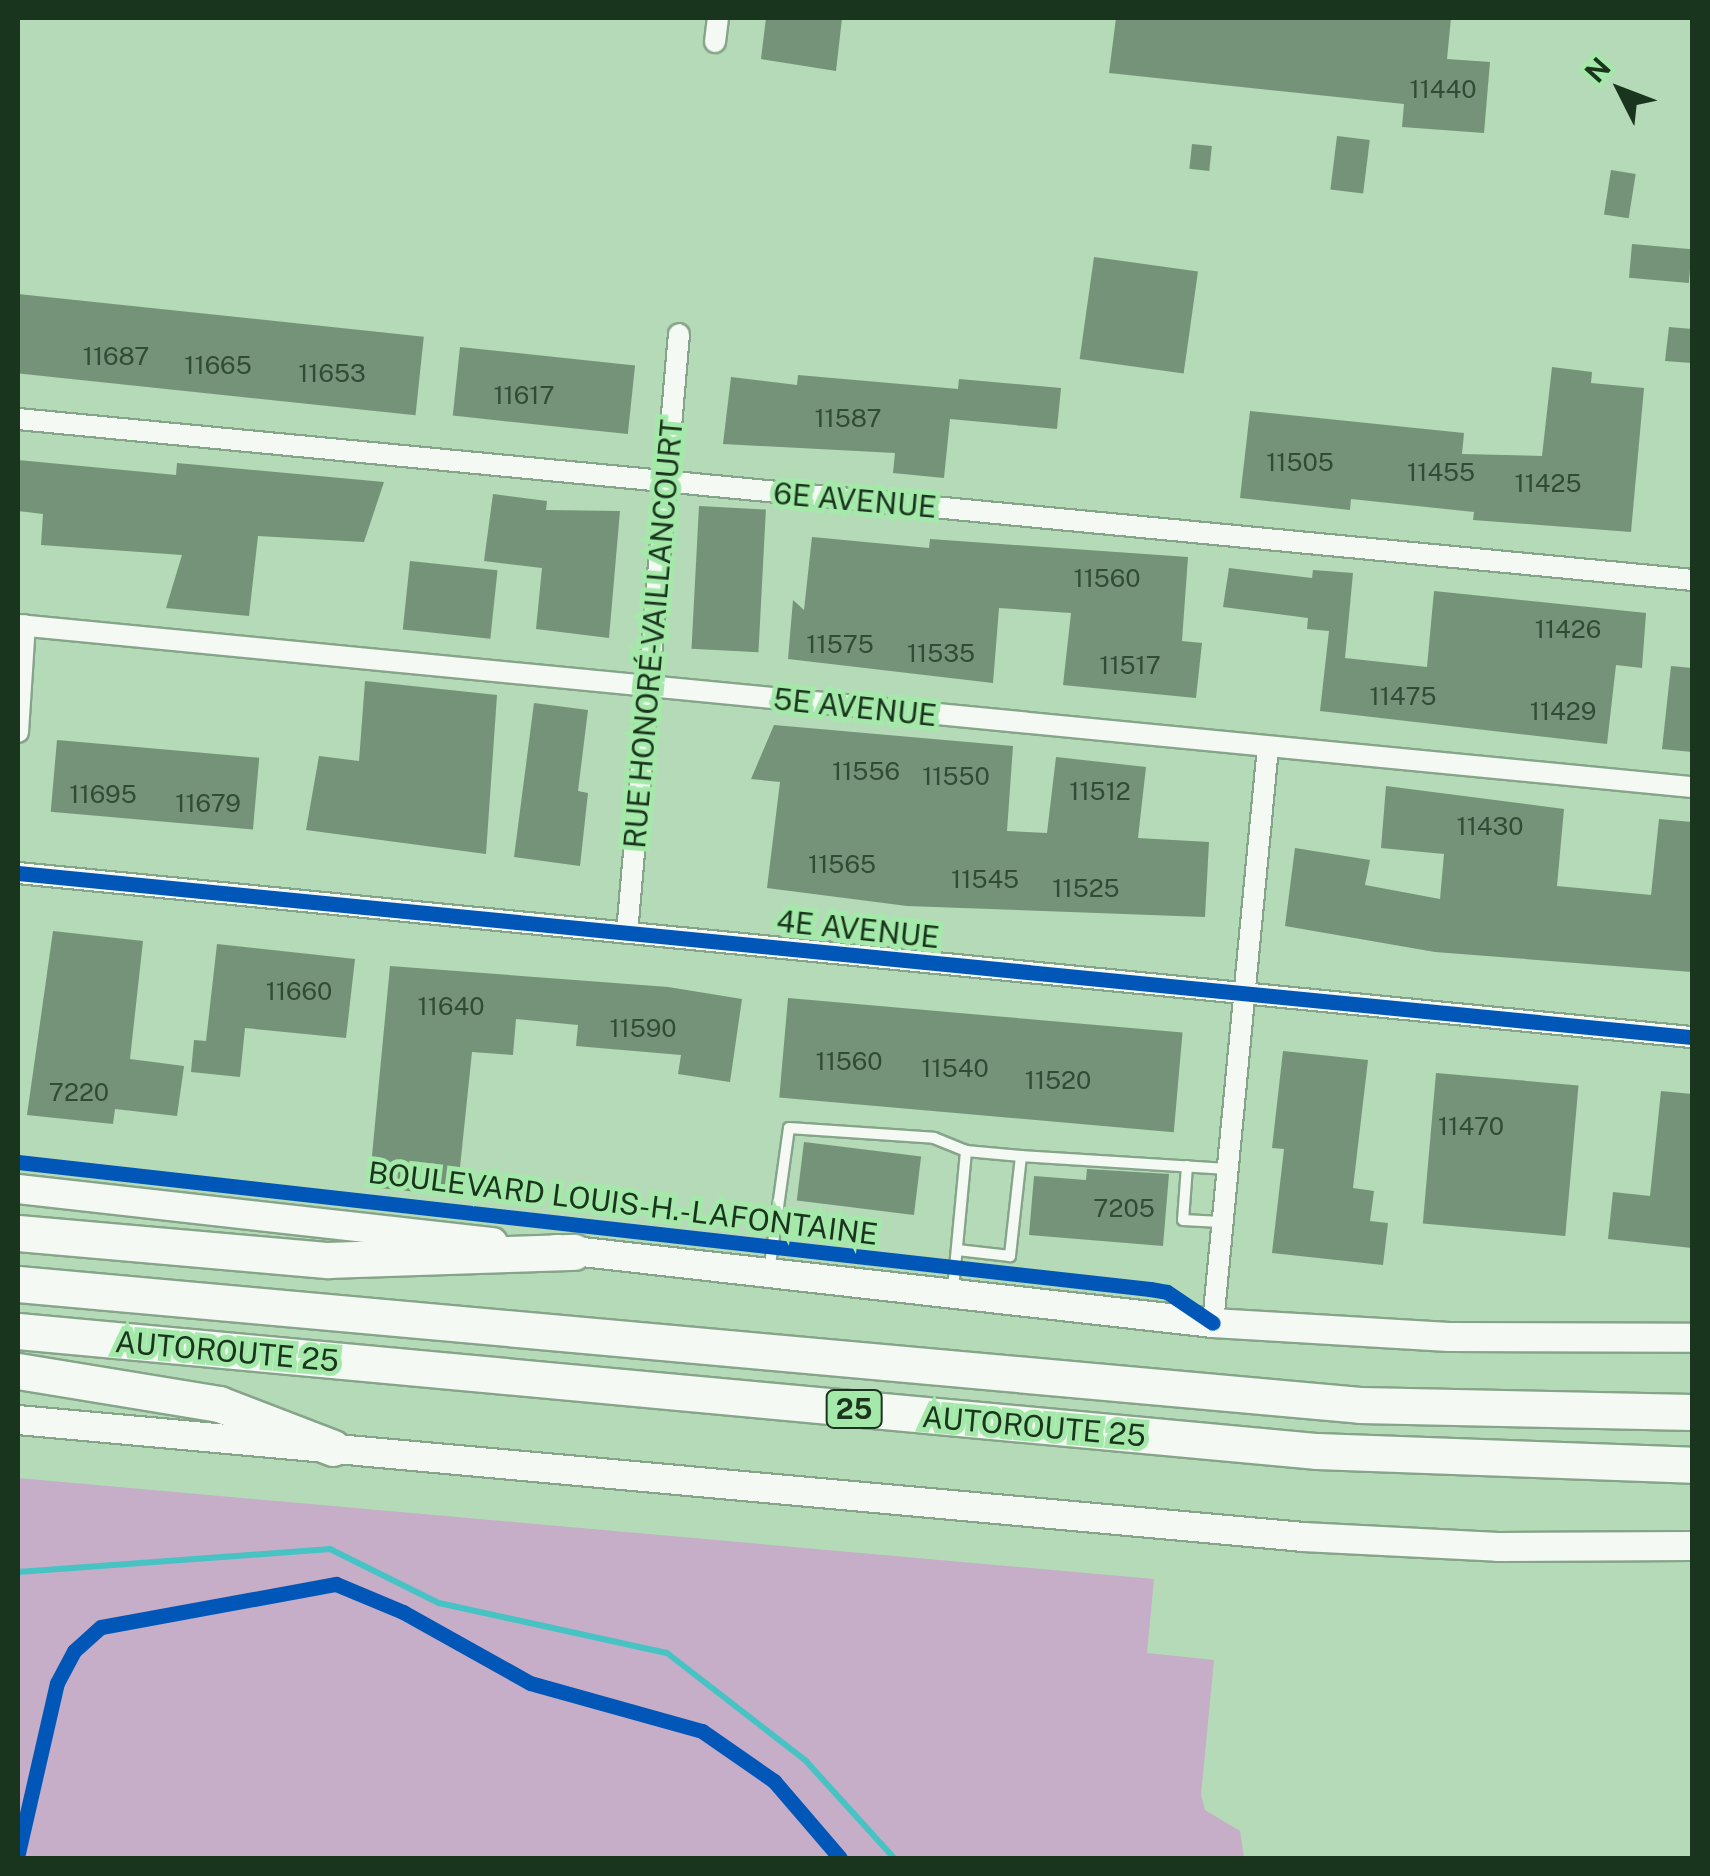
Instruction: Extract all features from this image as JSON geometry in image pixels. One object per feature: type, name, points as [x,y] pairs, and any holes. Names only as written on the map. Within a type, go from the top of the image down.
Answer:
[{"type":"highway","points":[[18,1233],[330,1260],[574,1252]]},
{"type":"highway","name":"AUTOROUTE 25","points":[[18,1284],[1360,1405],[1692,1412]]},
{"type":"highway","name":"AUTOROUTE 25","points":[[18,1331],[1301,1450],[1692,1465]]},
{"type":"highway","points":[[18,1371],[220,1404],[333,1448]]},
{"type":"main road","name":"BOULEVARD LOUIS-H.-LAFONTAINE","points":[[18,1189],[1213,1322],[1487,1339],[1692,1338]]},
{"type":"main road","points":[[18,1420],[1303,1537],[1498,1547],[1692,1546]]},
{"type":"street","points":[[715,42],[718,18]]},
{"type":"street","name":"RUE HONORÉ-VAILLANCOURT","points":[[627,933],[679,334]]},
{"type":"street","name":"6E AVENUE","points":[[18,418],[1692,580]]},
{"type":"street","points":[[18,732],[21,625]]},
{"type":"street","name":"5E AVENUE","points":[[21,625],[1692,786]]},
{"type":"street","points":[[1213,1322],[1268,747]]},
{"type":"street","name":"4E AVENUE","points":[[18,873],[1692,1037]]},
{"type":"lane","points":[[769,1274],[789,1128],[934,1138],[966,1150],[1021,1156],[1226,1169]]},
{"type":"lane","points":[[953,1294],[966,1150]]},
{"type":"lane","points":[[957,1250],[1010,1256],[1021,1156]]},
{"type":"lane","points":[[1188,1166],[1183,1220],[1222,1222]]},
{"type":"shaded area","points":[[18,1478],[1154,1579],[1147,1653],[1214,1660],[1201,1795],[1205,1810],[1240,1831],[1244,1858],[18,1858]]},
{"type":"building","points":[[766,18],[842,18],[836,71],[761,59]]},
{"type":"building","points":[[1116,18],[1451,18],[1447,59],[1490,62],[1484,133],[1402,127],[1404,104],[1109,73]]},
{"type":"building","points":[[1337,136],[1370,140],[1363,194],[1330,190]]},
{"type":"building","points":[[1192,144],[1212,146],[1209,171],[1189,169]]},
{"type":"building","points":[[1611,170],[1636,174],[1629,218],[1604,214]]},
{"type":"building","points":[[1632,244],[1692,249],[1689,283],[1629,278]]},
{"type":"building","points":[[1094,257],[1198,272],[1184,374],[1080,359]]},
{"type":"building","points":[[18,294],[424,337],[416,415],[18,373]]},
{"type":"building","points":[[1669,327],[1692,329],[1692,363],[1665,361]]},
{"type":"building","points":[[460,347],[635,365],[628,434],[453,416]]},
{"type":"building","points":[[1552,367],[1592,372],[1591,383],[1644,388],[1631,532],[1473,520],[1474,512],[1351,499],[1350,510],[1240,498],[1250,411],[1464,433],[1462,454],[1542,456]]},
{"type":"building","points":[[798,375],[958,389],[959,379],[1061,388],[1057,429],[950,419],[944,478],[893,473],[895,453],[723,444],[731,377],[797,385]]},
{"type":"building","points":[[18,460],[176,475],[177,463],[384,482],[364,542],[258,536],[249,616],[166,608],[182,555],[41,545],[43,514],[18,511]]},
{"type":"building","points":[[493,494],[547,501],[546,510],[620,511],[609,638],[536,629],[542,568],[484,561]]},
{"type":"building","points":[[699,506],[766,510],[758,652],[692,649]]},
{"type":"building","points":[[812,537],[929,548],[930,539],[1188,557],[1182,641],[1202,643],[1196,698],[1063,685],[1071,613],[999,608],[993,683],[788,659],[793,600],[804,610]]},
{"type":"building","points":[[410,561],[498,570],[490,639],[403,630]]},
{"type":"building","points":[[1229,568],[1312,578],[1313,570],[1353,573],[1345,658],[1427,667],[1434,591],[1646,613],[1642,668],[1616,665],[1607,744],[1320,711],[1329,631],[1307,629],[1308,618],[1223,607]]},
{"type":"building","points":[[1671,666],[1692,668],[1692,752],[1662,749]]},
{"type":"building","points":[[365,681],[497,695],[486,854],[306,830],[319,756],[359,761]]},
{"type":"building","points":[[534,703],[588,710],[578,791],[588,793],[580,866],[514,857]]},
{"type":"building","points":[[774,725],[1013,746],[1007,831],[1047,833],[1056,757],[1146,767],[1138,838],[1209,842],[1205,917],[907,906],[767,888],[780,782],[751,779]]},
{"type":"building","points":[[57,740],[259,758],[253,829],[51,812]]},
{"type":"building","points":[[1386,786],[1564,809],[1557,886],[1651,895],[1659,819],[1692,822],[1692,972],[1435,952],[1285,926],[1295,848],[1370,860],[1365,885],[1440,899],[1444,854],[1381,848]]},
{"type":"building","points":[[53,931],[143,941],[130,1059],[184,1066],[177,1116],[115,1109],[113,1124],[27,1115]]},
{"type":"building","points":[[217,944],[355,959],[346,1038],[245,1028],[240,1077],[191,1072],[194,1040],[206,1041]]},
{"type":"building","points":[[390,966],[668,987],[742,999],[730,1082],[678,1074],[681,1055],[576,1046],[578,1025],[516,1019],[513,1055],[472,1052],[457,1196],[369,1187]]},
{"type":"building","points":[[788,998],[1182,1033],[1174,1132],[779,1098]]},
{"type":"building","points":[[1283,1051],[1368,1060],[1353,1188],[1374,1191],[1370,1221],[1388,1223],[1383,1265],[1272,1253],[1284,1149],[1272,1148]]},
{"type":"building","points":[[1436,1073],[1578,1085],[1565,1236],[1423,1223]]},
{"type":"building","points":[[1661,1091],[1692,1094],[1692,1248],[1608,1239],[1613,1192],[1650,1196]]},
{"type":"building","points":[[804,1142],[921,1156],[914,1215],[797,1201]]},
{"type":"building","points":[[1087,1169],[1169,1174],[1163,1246],[1029,1235],[1034,1176],[1086,1180]]},
{"type":"waterway","points":[[18,1572],[330,1549],[439,1603],[667,1653],[806,1761],[894,1858]]},
{"type":"cycle path","points":[[18,873],[1692,1037]]},
{"type":"cycle path","points":[[18,1162],[1150,1289],[1167,1292],[1213,1323]]},
{"type":"cycle path","points":[[18,1853],[57,1683],[74,1651],[101,1627],[336,1584],[403,1612],[530,1683],[702,1731],[774,1781],[840,1858]]}]
